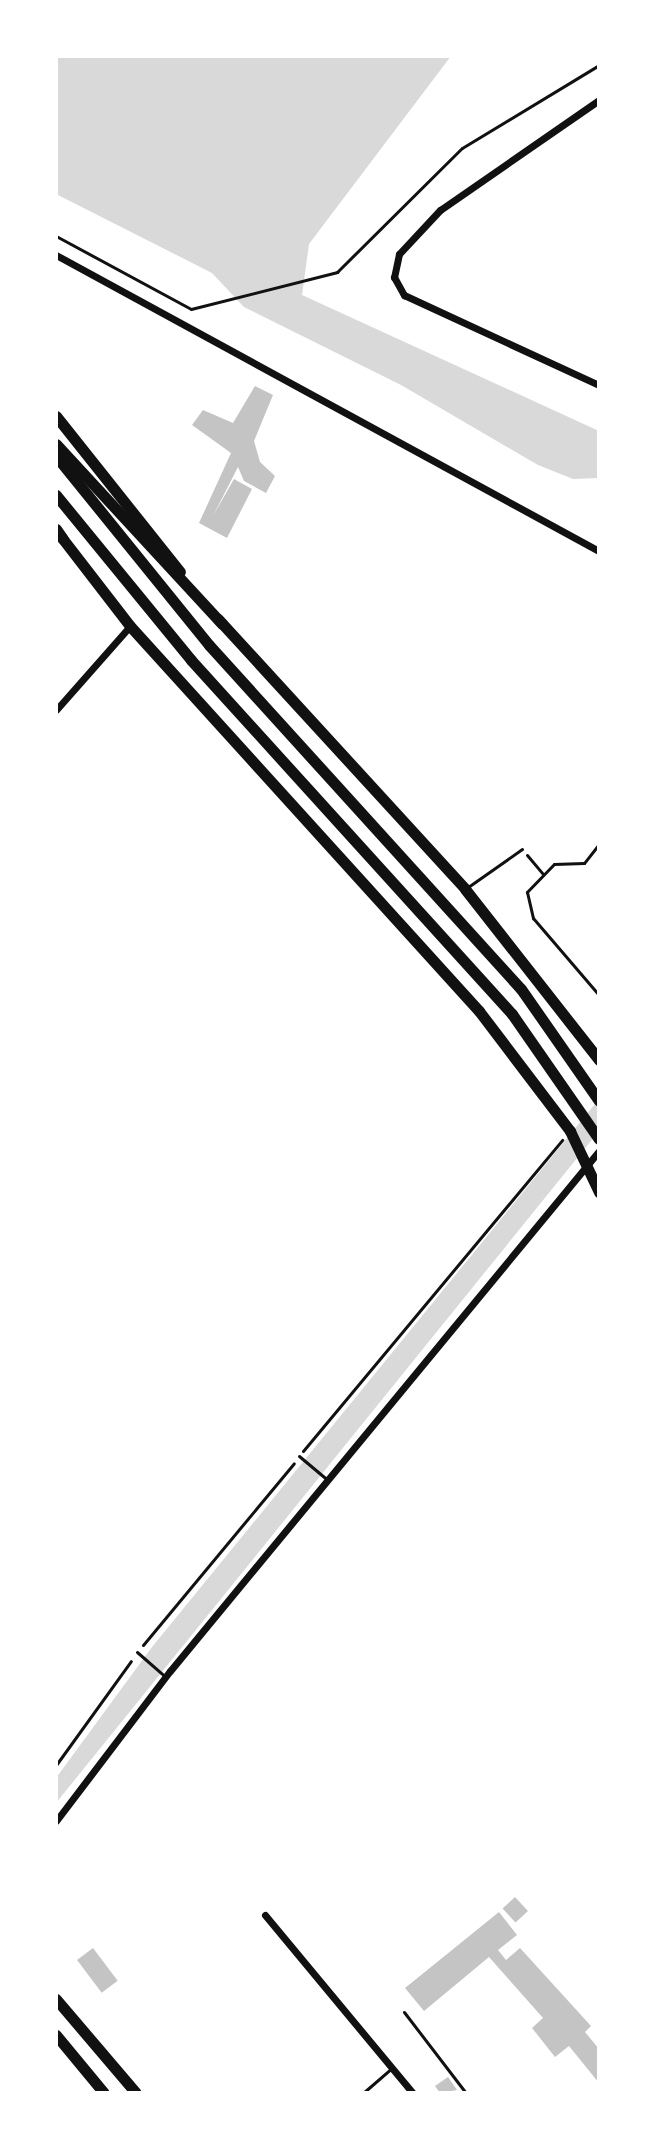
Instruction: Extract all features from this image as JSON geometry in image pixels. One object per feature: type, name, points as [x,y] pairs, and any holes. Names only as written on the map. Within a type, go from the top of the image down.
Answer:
[{"type":"main road","points":[[56,416],[222,624]]},
{"type":"main road","points":[[56,444],[465,889],[599,1060]]},
{"type":"main road","points":[[56,456],[209,645],[521,989],[599,1101]]},
{"type":"main road","points":[[56,495],[191,660],[512,1014],[599,1139]]},
{"type":"main road","points":[[58,533],[130,626],[479,1011],[570,1131],[587,1160],[599,1192]]},
{"type":"main road","points":[[56,1999],[136,2093]]},
{"type":"main road","points":[[56,2035],[104,2093]]},
{"type":"street","points":[[599,100],[440,210],[399,254],[394,277],[404,295],[599,385]]},
{"type":"street","points":[[56,255],[599,551]]},
{"type":"street","points":[[56,710],[130,626]]},
{"type":"street","points":[[56,1821],[166,1677],[326,1479],[587,1160],[599,1151]]},
{"type":"street","points":[[265,1915],[413,2093]]},
{"type":"lane","points":[[465,889],[522,849]]},
{"type":"lane","points":[[299,1456],[326,1479]]},
{"type":"lane","points":[[137,1652],[166,1677]]},
{"type":"lane","points":[[404,2012],[466,2093]]},
{"type":"lane","points":[[363,2093],[392,2068]]},
{"type":"path","points":[[56,236],[191,309],[337,272],[462,148],[599,65]]},
{"type":"path","points":[[599,844],[584,863],[554,864],[527,892],[533,918],[599,995]]},
{"type":"path","points":[[522,849],[544,875]]},
{"type":"path","points":[[56,1765],[137,1652],[570,1131]]},
{"type":"shaded area","points":[[56,56],[451,56],[309,244],[302,295],[599,431],[599,478],[573,479],[538,465],[401,385],[244,307],[212,273],[56,194]]},
{"type":"shaded area","points":[[599,1099],[599,1131],[56,1803],[56,1778],[152,1647]]},
{"type":"building","points":[[255,386],[273,395],[254,441],[260,462],[275,476],[266,493],[244,481],[238,467],[213,516],[234,479],[252,489],[227,538],[199,523],[231,453],[192,425],[203,410],[233,423]]},
{"type":"building","points":[[515,1897],[528,1911],[516,1922],[503,1909]]},
{"type":"building","points":[[499,1912],[517,1935],[498,1950],[506,1960],[520,1948],[591,2026],[585,2032],[599,2049],[599,2083],[569,2046],[555,2057],[532,2028],[543,2018],[489,1957],[424,2011],[405,1988]]},
{"type":"building","points":[[93,1948],[118,1981],[102,1993],[77,1960]]},
{"type":"building","points":[[448,2077],[457,2090],[440,2093],[435,2086]]}]
